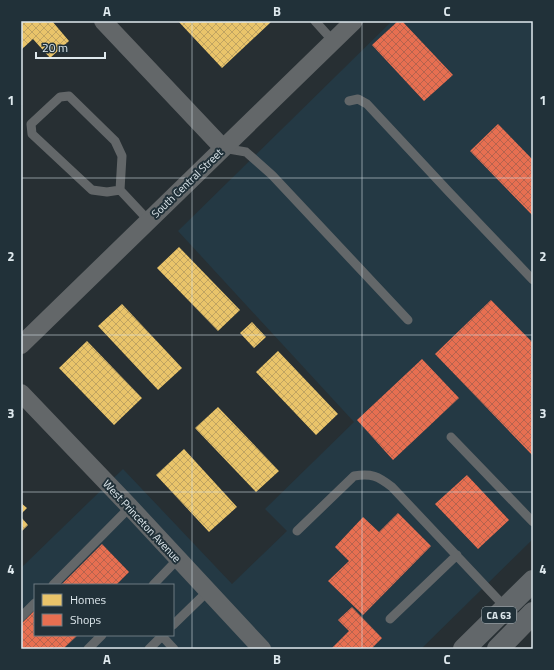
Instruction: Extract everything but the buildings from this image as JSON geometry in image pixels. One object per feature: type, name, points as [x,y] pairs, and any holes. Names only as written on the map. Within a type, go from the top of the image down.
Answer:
[{"type":"main road","name":"CA 63","points":[[464,649],[533,582]]},
{"type":"main road","points":[[498,649],[528,618]]},
{"type":"street","points":[[104,21],[223,148]]},
{"type":"street","name":"South Central Street","points":[[21,345],[354,21]]},
{"type":"street","name":"West Princeton Avenue","points":[[21,393],[130,507],[262,649]]},
{"type":"lane","points":[[315,21],[334,41]]},
{"type":"lane","points":[[120,190],[108,192],[92,190],[32,134],[31,124],[60,97],[69,96],[115,141],[122,156],[120,190],[148,220]]},
{"type":"lane","points":[[349,101],[358,99],[367,104],[448,192],[533,280]]},
{"type":"lane","points":[[223,148],[246,152],[272,175],[408,320]]},
{"type":"lane","points":[[451,437],[533,522]]},
{"type":"lane","points":[[297,531],[354,476],[367,474],[381,478],[392,487],[506,608],[528,618]]},
{"type":"lane","points":[[54,584],[130,507]]},
{"type":"lane","points":[[390,619],[457,555]]},
{"type":"lane","points":[[154,584],[178,559]]},
{"type":"lane","points":[[174,624],[208,591]]},
{"type":"lane","points":[[21,617],[34,604]]},
{"type":"lane","points":[[88,649],[101,636]]},
{"type":"lane","points":[[149,649],[162,636],[174,649]]},
{"type":"shaded area","points":[[392,21],[533,21],[533,539],[421,649],[21,649],[21,568],[123,469],[232,584],[287,531],[265,509],[354,422],[178,231]]}]
